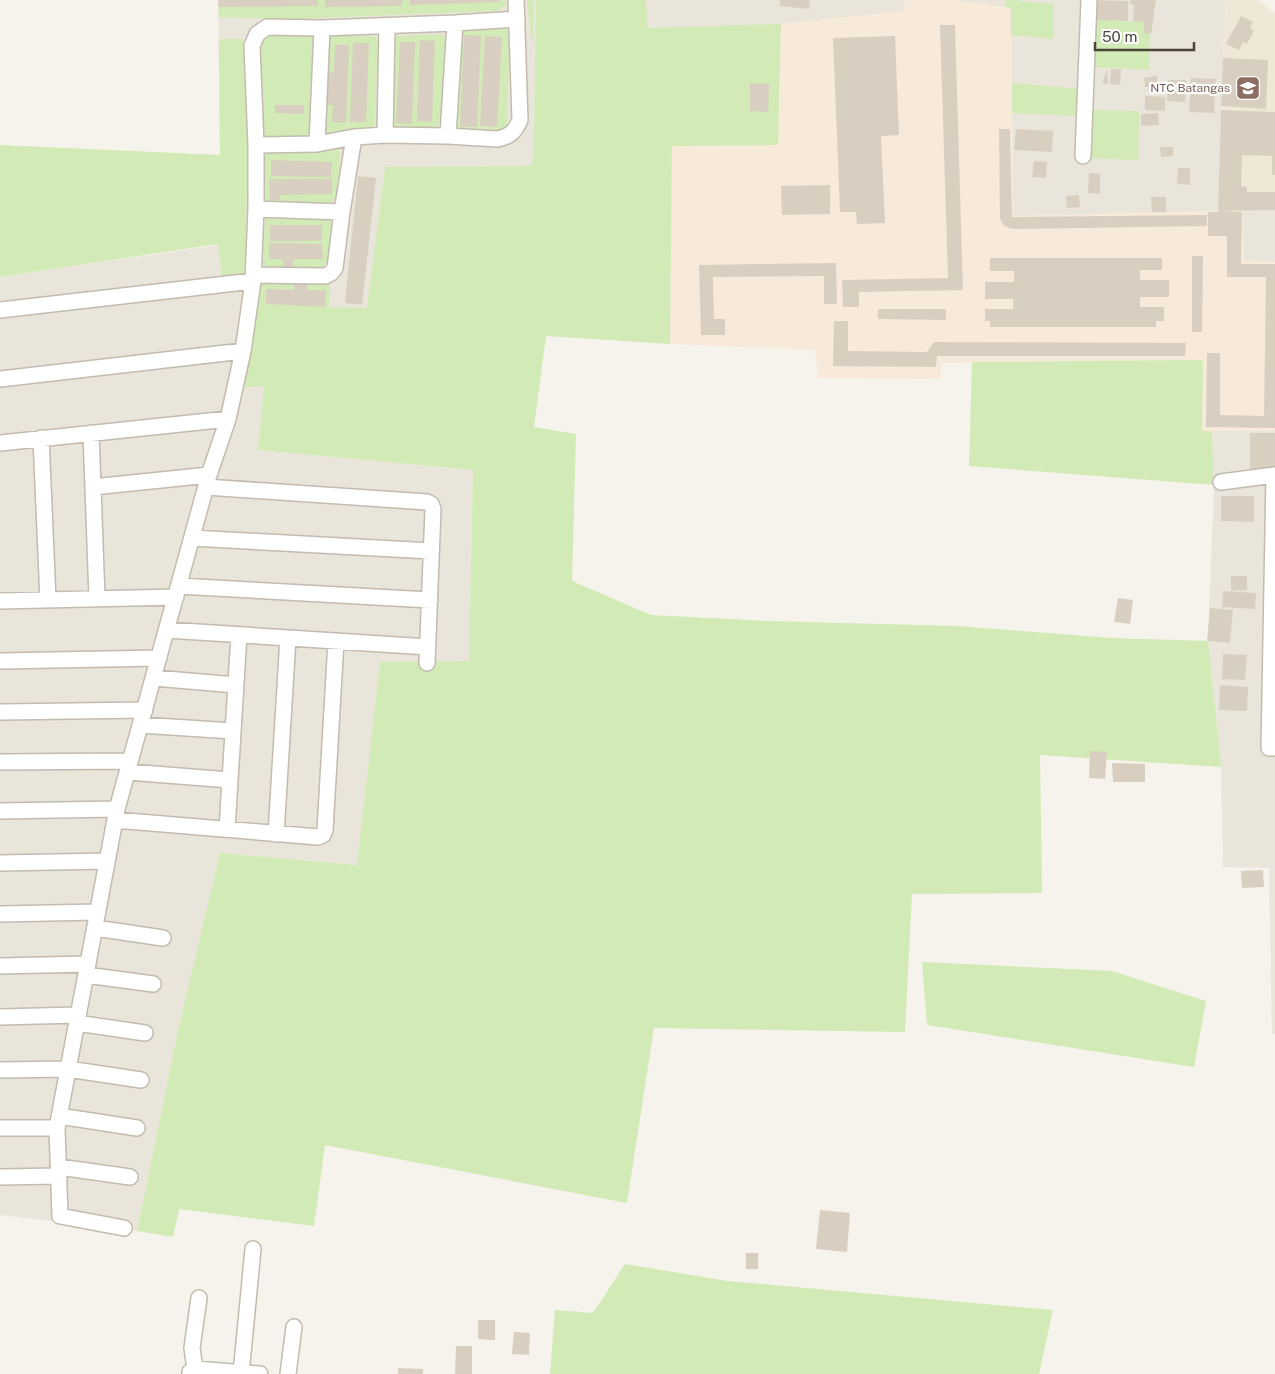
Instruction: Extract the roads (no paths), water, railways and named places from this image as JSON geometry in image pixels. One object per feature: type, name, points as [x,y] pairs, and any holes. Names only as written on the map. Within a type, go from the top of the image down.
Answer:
[{"type":"street","points":[[256,146],[317,144],[354,137],[385,135],[497,139],[511,134],[520,120],[516,0]]},
{"type":"street","points":[[1083,156],[1089,0]]},
{"type":"street","points":[[124,1228],[60,1216],[58,1122],[116,814],[208,481],[228,420],[244,351],[253,278],[256,209],[256,146],[252,46],[257,34],[267,27],[387,26],[517,19]]},
{"type":"street","points":[[448,136],[455,23]]},
{"type":"street","points":[[385,135],[387,26]]},
{"type":"street","points":[[317,144],[322,28]]},
{"type":"street","points":[[0,310],[253,278],[325,276],[335,268],[354,137]]},
{"type":"street","points":[[256,209],[342,212]]},
{"type":"street","points":[[0,378],[244,351]]},
{"type":"street","points":[[0,443],[228,420]]},
{"type":"street","points":[[91,433],[97,598]]},
{"type":"street","points":[[41,438],[48,600]]},
{"type":"street","points":[[1221,482],[1274,475],[1269,748],[1275,748]]},
{"type":"street","points":[[93,487],[208,481],[427,502],[431,504],[433,509],[427,663]]},
{"type":"street","points":[[192,538],[431,551]]},
{"type":"street","points":[[0,601],[97,598],[177,591],[430,600]]},
{"type":"street","points":[[167,630],[428,647]]},
{"type":"street","points":[[227,829],[239,635]]},
{"type":"street","points":[[276,834],[288,638]]},
{"type":"street","points":[[0,811],[116,814],[276,834],[318,837],[322,835],[325,830],[336,641]]},
{"type":"street","points":[[0,661],[159,658]]},
{"type":"street","points":[[154,678],[236,685]]},
{"type":"street","points":[[0,712],[145,710]]},
{"type":"street","points":[[140,726],[233,731]]},
{"type":"street","points":[[0,762],[129,766],[230,780]]},
{"type":"street","points":[[0,863],[108,861]]},
{"type":"street","points":[[0,914],[98,912]]},
{"type":"street","points":[[95,928],[163,938]]},
{"type":"street","points":[[0,966],[87,970],[152,984]]},
{"type":"street","points":[[0,1017],[78,1019],[145,1033]]},
{"type":"street","points":[[0,1070],[68,1069],[141,1080]]},
{"type":"street","points":[[0,1128],[58,1122],[137,1128]]},
{"type":"street","points":[[0,1177],[59,1171],[130,1177]]},
{"type":"street","points":[[241,1373],[253,1249]]},
{"type":"street","points":[[199,1298],[192,1348],[192,1371],[260,1374]]},
{"type":"street","points":[[288,1374],[294,1327]]},
{"type":"place","name":"NTC Batangas","points":[[1248,88]]}]
